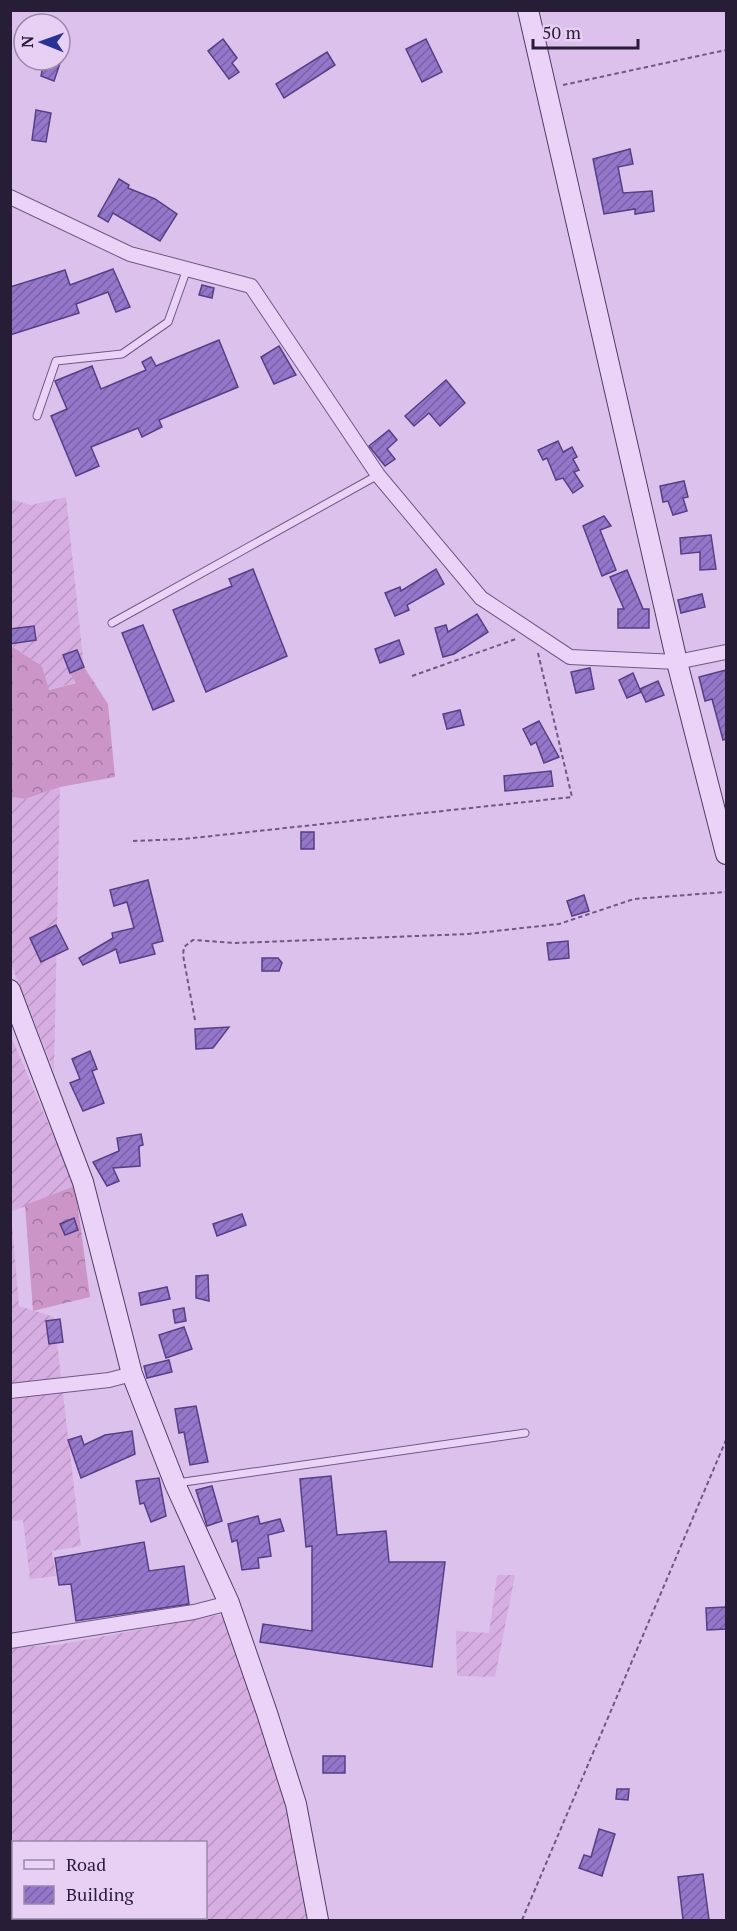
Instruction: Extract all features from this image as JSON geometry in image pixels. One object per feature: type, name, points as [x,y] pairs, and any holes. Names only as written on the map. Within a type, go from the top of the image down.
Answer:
[{"type":"street","points":[[528,10],[677,662],[726,854]]},
{"type":"street","points":[[10,196],[130,254],[251,286],[378,475],[481,598],[570,657],[677,662],[726,652]]},
{"type":"street","points":[[10,990],[82,1182],[132,1374],[175,1484],[229,1604],[296,1804],[318,1920]]},
{"type":"street","points":[[10,1391],[109,1380],[132,1374]]},
{"type":"street","points":[[10,1641],[194,1612],[229,1604]]},
{"type":"lane","points":[[37,416],[56,361],[122,354],[168,322],[187,269]]},
{"type":"lane","points":[[112,623],[378,475]]},
{"type":"lane","points":[[175,1484],[525,1433]]},
{"type":"path","points":[[545,88],[726,50]]},
{"type":"path","points":[[133,841],[184,839],[572,797],[533,633],[412,676]]},
{"type":"path","points":[[195,1020],[183,956],[184,946],[193,940],[236,943],[468,934],[559,924],[634,899],[726,892]]},
{"type":"path","points":[[522,1920],[726,1440]]},
{"type":"shaded area","points":[[66,497],[84,667],[70,673],[77,682],[48,690],[42,666],[11,645],[10,499],[31,505]]},
{"type":"shaded area","points":[[60,787],[54,1071],[11,964],[10,797],[25,799]]},
{"type":"shaded area","points":[[10,1034],[75,1186],[11,1212],[19,1306],[54,1317],[81,1546],[52,1551],[56,1576],[30,1579],[23,1520],[10,1521]]},
{"type":"shaded area","points":[[497,1575],[515,1575],[495,1677],[457,1676],[456,1631],[489,1633]]},
{"type":"shaded area","points":[[224,1614],[290,1809],[309,1920],[11,1920],[11,1647],[57,1645]]},
{"type":"green space","points":[[10,645],[42,666],[49,690],[76,683],[70,673],[84,667],[108,704],[115,777],[60,787],[25,799],[11,797]]},
{"type":"green space","points":[[75,1186],[90,1297],[33,1311],[25,1205]]},
{"type":"building","points":[[223,39],[237,58],[232,63],[239,72],[229,79],[208,51]]},
{"type":"building","points":[[426,39],[442,72],[422,82],[406,49]]},
{"type":"building","points":[[327,52],[335,65],[284,98],[276,84]]},
{"type":"building","points":[[42,72],[57,72],[54,81],[41,76]]},
{"type":"building","points":[[36,110],[51,113],[46,142],[32,140]]},
{"type":"building","points":[[630,149],[633,164],[618,167],[623,193],[652,191],[654,211],[635,214],[635,209],[604,214],[593,159]]},
{"type":"building","points":[[119,179],[129,185],[128,188],[155,199],[177,214],[160,241],[113,213],[108,222],[98,216]]},
{"type":"building","points":[[113,269],[130,307],[116,312],[108,292],[76,304],[79,313],[10,335],[10,287],[65,270],[70,285]]},
{"type":"building","points":[[202,285],[214,288],[212,298],[199,295]]},
{"type":"building","points":[[219,340],[238,387],[159,420],[162,427],[142,437],[138,428],[91,447],[99,466],[76,476],[51,416],[67,409],[55,381],[92,366],[101,389],[146,370],[142,362],[151,357],[156,366]]},
{"type":"building","points":[[279,346],[296,375],[274,384],[261,357]]},
{"type":"building","points":[[446,380],[465,403],[440,426],[429,413],[414,426],[405,416]]},
{"type":"building","points":[[389,430],[397,440],[387,449],[395,459],[385,466],[369,446]]},
{"type":"building","points":[[558,441],[563,452],[572,447],[577,457],[573,459],[579,470],[574,472],[583,486],[573,493],[563,478],[556,480],[547,458],[543,460],[538,450]]},
{"type":"building","points":[[684,481],[688,497],[683,498],[687,511],[673,515],[668,501],[663,502],[660,486]]},
{"type":"building","points":[[604,516],[611,526],[600,530],[616,570],[602,576],[583,526]]},
{"type":"building","points":[[711,535],[716,569],[700,570],[700,552],[681,554],[680,538]]},
{"type":"building","points":[[253,569],[287,656],[206,692],[173,610],[232,586],[229,579]]},
{"type":"building","points":[[436,569],[444,584],[407,605],[409,610],[395,616],[385,593],[400,587],[401,591]]},
{"type":"building","points":[[627,570],[643,609],[649,609],[649,628],[618,628],[618,609],[624,609],[610,577]]},
{"type":"building","points":[[702,594],[705,607],[681,613],[678,600]]},
{"type":"building","points":[[477,614],[488,632],[454,654],[443,657],[435,628],[446,625],[448,632]]},
{"type":"building","points":[[143,625],[174,701],[153,710],[122,633]]},
{"type":"building","points":[[34,626],[36,640],[10,644],[10,629]]},
{"type":"building","points":[[399,640],[404,654],[380,663],[375,649]]},
{"type":"building","points":[[77,650],[84,667],[70,673],[63,655]]},
{"type":"building","points":[[590,668],[594,689],[576,693],[571,672]]},
{"type":"building","points":[[726,670],[726,739],[723,740],[712,699],[705,701],[699,677]]},
{"type":"building","points":[[633,673],[641,692],[627,698],[619,680]]},
{"type":"building","points":[[658,681],[664,695],[646,702],[640,689]]},
{"type":"building","points":[[460,710],[464,725],[447,729],[443,714]]},
{"type":"building","points":[[539,721],[559,757],[544,763],[536,742],[531,745],[523,729]]},
{"type":"building","points":[[551,771],[553,786],[505,791],[504,776]]},
{"type":"building","points":[[301,832],[314,832],[314,849],[301,849]]},
{"type":"building","points":[[148,880],[163,941],[152,944],[155,954],[120,963],[116,949],[83,965],[79,958],[113,938],[112,933],[134,928],[127,902],[114,906],[110,890]]},
{"type":"building","points":[[584,895],[589,911],[572,916],[567,901]]},
{"type":"building","points":[[56,925],[68,949],[41,962],[30,938]]},
{"type":"building","points":[[568,941],[569,958],[549,960],[547,943]]},
{"type":"building","points":[[262,958],[278,958],[282,963],[279,971],[262,971]]},
{"type":"building","points":[[229,1027],[213,1048],[196,1049],[195,1029]]},
{"type":"building","points":[[90,1051],[97,1069],[92,1071],[104,1103],[83,1111],[70,1083],[80,1079],[72,1059]]},
{"type":"building","points":[[141,1134],[143,1145],[139,1146],[140,1166],[113,1168],[119,1181],[107,1186],[93,1162],[119,1151],[117,1138]]},
{"type":"building","points":[[242,1214],[246,1225],[217,1236],[213,1224]]},
{"type":"building","points":[[74,1218],[78,1230],[65,1235],[60,1224]]},
{"type":"building","points":[[208,1275],[209,1301],[196,1298],[196,1276]]},
{"type":"building","points":[[167,1287],[170,1299],[141,1305],[139,1293]]},
{"type":"building","points":[[184,1308],[186,1321],[175,1323],[173,1310]]},
{"type":"building","points":[[60,1319],[63,1342],[49,1344],[46,1321]]},
{"type":"building","points":[[184,1327],[192,1349],[166,1358],[159,1335]]},
{"type":"building","points":[[169,1360],[172,1372],[147,1378],[144,1366]]},
{"type":"building","points":[[196,1406],[208,1462],[190,1465],[184,1432],[179,1433],[175,1409]]},
{"type":"building","points":[[132,1431],[135,1454],[81,1478],[68,1440],[81,1436],[84,1445],[105,1435]]},
{"type":"building","points":[[331,1476],[337,1535],[386,1531],[389,1562],[445,1562],[432,1667],[260,1642],[263,1624],[312,1631],[312,1546],[306,1547],[300,1479]]},
{"type":"building","points":[[159,1478],[166,1516],[151,1522],[144,1503],[140,1504],[136,1481]]},
{"type":"building","points":[[212,1486],[222,1521],[207,1526],[196,1490]]},
{"type":"building","points":[[258,1516],[260,1524],[280,1519],[284,1531],[268,1535],[271,1556],[258,1558],[259,1568],[242,1570],[237,1540],[232,1542],[228,1524]]},
{"type":"building","points":[[144,1542],[149,1571],[184,1566],[189,1604],[76,1621],[71,1584],[59,1585],[55,1558]]},
{"type":"building","points":[[726,1607],[726,1629],[707,1630],[706,1608]]},
{"type":"building","points":[[323,1756],[345,1756],[345,1773],[323,1773]]},
{"type":"building","points":[[617,1789],[629,1789],[628,1800],[616,1799]]},
{"type":"building","points":[[599,1829],[615,1834],[602,1876],[579,1868],[584,1855],[591,1857]]},
{"type":"building","points":[[703,1874],[709,1920],[683,1920],[678,1877]]}]
